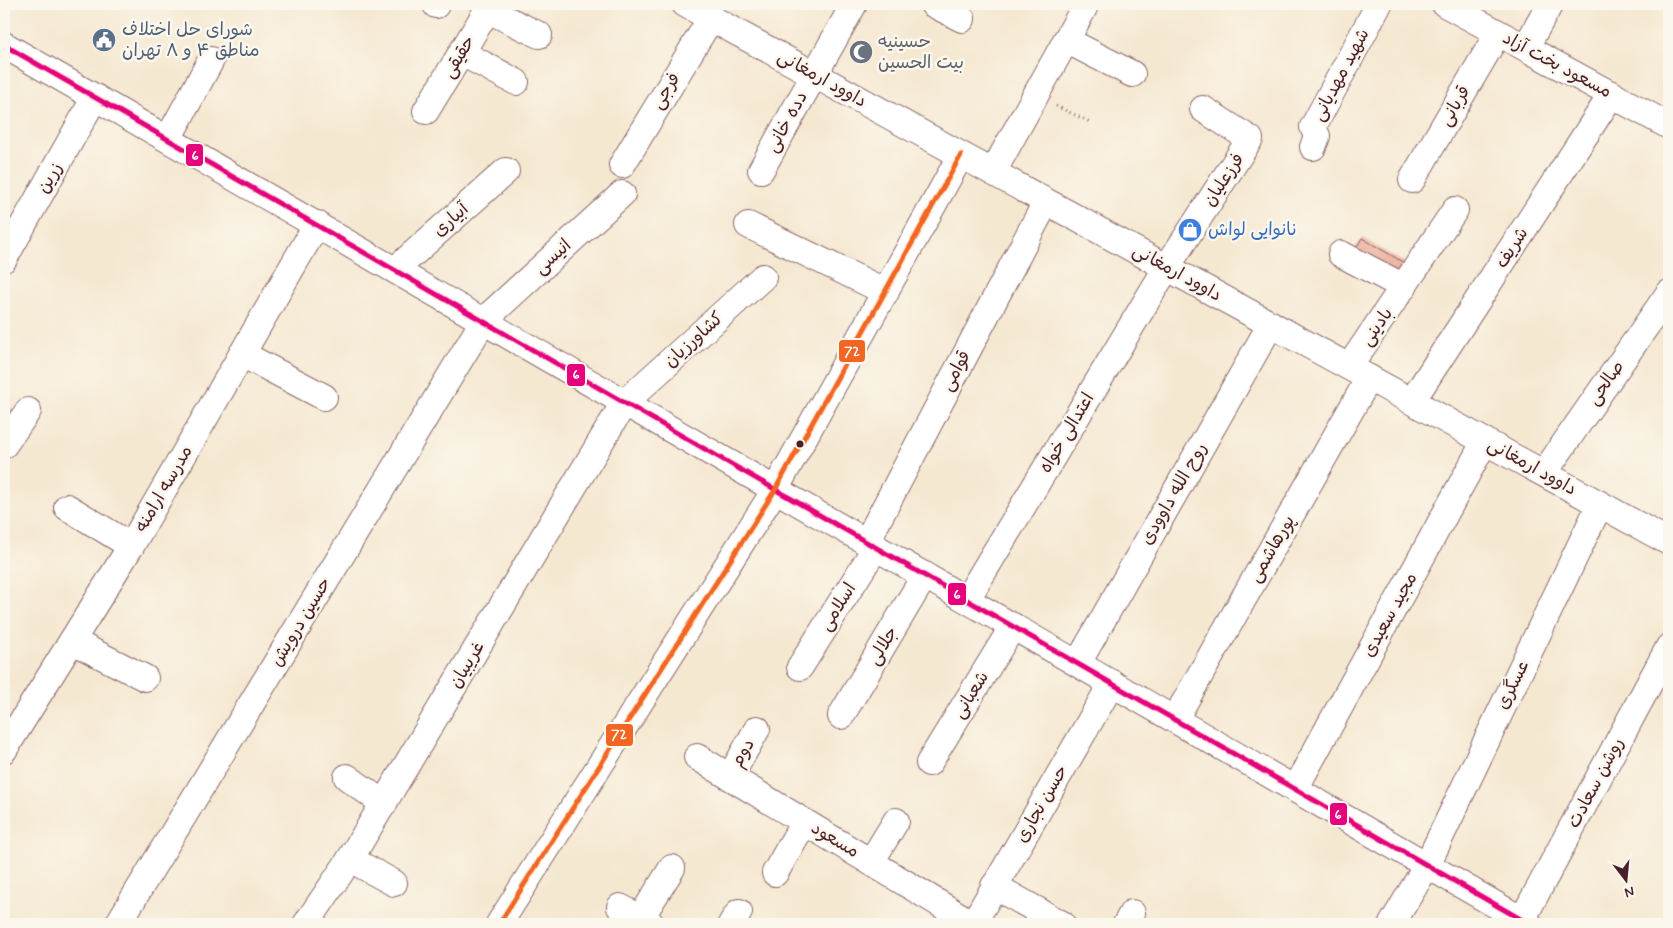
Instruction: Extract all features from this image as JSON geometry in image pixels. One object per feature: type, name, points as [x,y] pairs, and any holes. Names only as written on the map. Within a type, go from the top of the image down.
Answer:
[{"type":"street","name":"داوود ارمغانی","points":[[685,4],[1669,542]]},
{"type":"street","name":"دده خانی","points":[[760,170],[854,4]]},
{"type":"street","points":[[933,4],[962,19]]},
{"type":"street","name":"شهید مهدیانی","points":[[1313,148],[1317,136],[1313,127],[1379,4]]},
{"type":"street","name":"مسعود بخت آزاد","points":[[1445,4],[1612,94],[1667,120]]},
{"type":"street","points":[[1526,47],[1550,4]]},
{"type":"street","points":[[490,7],[539,35]]},
{"type":"street","name":"حقیقی","points":[[426,111],[490,7]]},
{"type":"street","points":[[993,172],[1084,8]]},
{"type":"street","name":"فرجی","points":[[622,165],[711,18]]},
{"type":"street","name":"قربانی","points":[[1412,180],[1498,32]]},
{"type":"street","points":[[1066,40],[1132,74]]},
{"type":"street","points":[[4,44],[1526,922]]},
{"type":"street","points":[[462,53],[516,82]]},
{"type":"street","points":[[168,139],[211,60]]},
{"type":"street","name":"شریف","points":[[1412,401],[1612,94]]},
{"type":"street","name":"زرین","points":[[4,259],[95,97]]},
{"type":"street","name":"فرزعلیان","points":[[1167,268],[1250,139],[1203,109]]},
{"type":"street","points":[[499,924],[775,490],[961,155]]},
{"type":"street","name":"آبیاری","points":[[396,269],[506,171]]},
{"type":"street","name":"انیسی","points":[[484,320],[622,194]]},
{"type":"street","name":"قوامی","points":[[872,544],[1046,202]]},
{"type":"street","name":"بادینی","points":[[1359,372],[1404,287],[1455,210]]},
{"type":"street","name":"مدرسه ارامنه","points":[[4,750],[131,546],[317,224]]},
{"type":"street","points":[[748,224],[886,292]]},
{"type":"street","name":"بادینی","points":[[1341,254],[1404,287]]},
{"type":"street","name":"اعتدالی خواه","points":[[967,599],[1167,268]]},
{"type":"street","name":"کشاورزیان","points":[[624,403],[763,277]]},
{"type":"street","name":"صالحی","points":[[1544,473],[1669,293]]},
{"type":"street","name":"حسین درویش","points":[[118,924],[484,320]]},
{"type":"street","name":"روح الله داوودی","points":[[1078,663],[1271,324]]},
{"type":"street","points":[[242,354],[324,397]]},
{"type":"street","name":"پورهاشمی","points":[[1175,719],[1359,372]]},
{"type":"street","name":"غریبیان","points":[[306,924],[384,804],[624,403]]},
{"type":"street","points":[[4,445],[28,410]]},
{"type":"street","name":"مجید سعیدی","points":[[1296,790],[1485,441]]},
{"type":"street","name":"عسگری","points":[[1392,924],[1427,865],[1600,504]]},
{"type":"street","points":[[67,507],[131,546]]},
{"type":"street","name":"اسلامی","points":[[800,667],[872,544]]},
{"type":"street","name":"جلالی","points":[[841,716],[925,575]]},
{"type":"street","name":"شعبانی","points":[[929,763],[1014,626]]},
{"type":"street","points":[[72,641],[145,678]]},
{"type":"street","name":"روشن سعادت","points":[[1526,922],[1669,647]]},
{"type":"street","name":"حسن نجاری","points":[[973,924],[1112,683]]},
{"type":"street","name":"دوم","points":[[730,777],[757,729]]},
{"type":"street","name":"مسعود","points":[[697,757],[973,924]]},
{"type":"street","points":[[347,777],[384,804]]},
{"type":"street","points":[[871,862],[896,821]]},
{"type":"street","points":[[776,873],[804,822]]},
{"type":"street","points":[[350,859],[394,883]]},
{"type":"street","points":[[637,918],[672,868]]},
{"type":"street","points":[[994,886],[1062,924]]},
{"type":"path","points":[[1035,96],[1092,123]]},
{"type":"building","points":[[1362,238],[1406,264],[1397,279],[1353,253]]},
{"type":"transit line","name":"6","points":[[4,45],[1529,924]]},
{"type":"transit line","name":"72","points":[[499,924],[775,490],[961,155]]},
{"type":"place","name":"شورای حل اختلاف مناطق ۴ و ۸ تهران","points":[[104,40]]},
{"type":"place","name":"حسینیه بیت الحسین","points":[[861,52]]},
{"type":"place","name":"نانوایی لواش","points":[[1190,230]]}]
